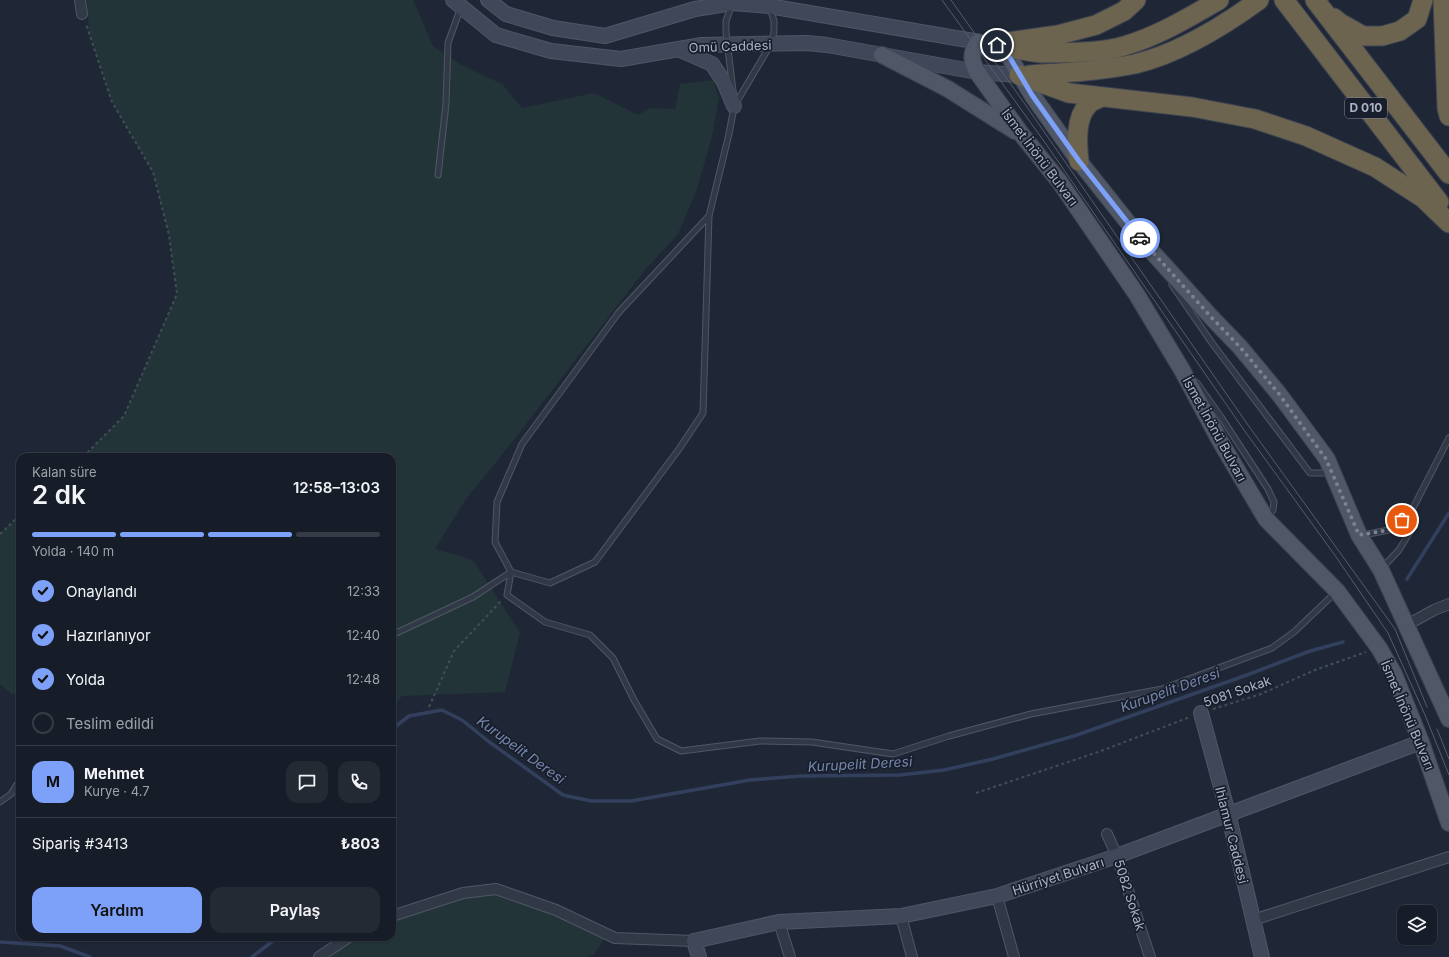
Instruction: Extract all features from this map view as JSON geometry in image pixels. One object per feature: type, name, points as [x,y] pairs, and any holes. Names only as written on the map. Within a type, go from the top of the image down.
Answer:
[{"type":"highway","points":[[988,43],[1058,35],[1096,25],[1124,11],[1136,0]]},
{"type":"highway","points":[[988,43],[1040,53],[1091,51],[1122,47],[1175,26],[1219,0]]},
{"type":"highway","name":"D 010","points":[[1284,0],[1449,216]]},
{"type":"highway","points":[[1317,3],[1340,23],[1363,36],[1382,36],[1400,31],[1417,19],[1423,0]]},
{"type":"highway","points":[[1443,0],[1447,108],[1449,116]]},
{"type":"highway","name":"D 010","points":[[1317,3],[1449,174]]},
{"type":"highway","points":[[1019,75],[1082,72],[1136,63],[1203,37],[1252,5]]},
{"type":"highway","points":[[1019,75],[1069,93],[1192,107],[1255,119],[1306,136],[1375,167],[1423,198],[1449,223]]},
{"type":"highway","points":[[1079,161],[1078,129],[1081,116],[1088,105],[1102,97]]},
{"type":"main road","name":"İsmet İnönü Bulvarı","points":[[988,43],[972,51],[972,61],[977,72],[1022,135],[1059,181],[1137,295],[1182,370],[1220,441],[1266,519],[1337,591],[1379,648],[1394,674],[1421,742],[1449,822]]},
{"type":"main road","points":[[988,43],[1010,58],[1019,75],[1079,161],[1145,244],[1245,352],[1279,394],[1326,459],[1359,535],[1381,570],[1449,719]]},
{"type":"main road","points":[[882,55],[948,89],[1022,135]]},
{"type":"street","points":[[80,0],[82,14]]},
{"type":"street","points":[[488,0],[506,14],[553,28],[605,36],[695,4],[732,3],[770,6],[988,43]]},
{"type":"street","name":"Omü Caddesi","points":[[457,3],[496,35],[550,51],[620,59],[702,45],[807,43],[827,45],[977,72],[1019,75]]},
{"type":"street","points":[[678,48],[712,64],[724,82],[734,106]]},
{"type":"street","points":[[1407,625],[1434,610],[1449,604]]},
{"type":"street","name":"Ihlamur Caddesi","points":[[1201,713],[1228,813],[1262,957]]},
{"type":"street","name":"Hürriyet Bulvarı","points":[[694,941],[779,922],[901,916],[997,896],[1117,856],[1228,813],[1421,742]]},
{"type":"street","name":"5082 Sokak","points":[[1107,834],[1117,856],[1150,957]]},
{"type":"street","points":[[1253,920],[1449,857]]},
{"type":"street","points":[[396,915],[462,893],[496,890],[556,910],[615,938],[694,941],[699,957]]},
{"type":"street","points":[[997,896],[1014,957]]},
{"type":"street","points":[[901,916],[912,957]]},
{"type":"street","points":[[779,922],[790,957]]},
{"type":"street","points":[[319,957],[343,941]]},
{"type":"lane","points":[[438,175],[446,104],[448,43],[457,3]]},
{"type":"lane","points":[[396,632],[473,597],[511,572],[550,583],[595,562],[679,449],[703,413],[709,216],[729,134],[734,106],[726,21],[732,3]]},
{"type":"lane","points":[[734,106],[771,44],[774,32],[774,21],[770,6]]},
{"type":"lane","points":[[709,216],[619,312],[522,444],[497,502],[495,542],[511,572],[506,595],[545,622],[590,635],[613,658],[634,700],[657,739],[681,751],[760,741],[812,742],[893,754],[949,736],[1031,714],[1162,689],[1272,648],[1294,632],[1337,591]]},
{"type":"lane","points":[[1145,244],[1212,343],[1310,473],[1324,473],[1330,467]]},
{"type":"lane","points":[[1137,295],[1189,370]]},
{"type":"lane","points":[[1192,376],[1268,489],[1274,502],[1273,510],[1266,519]]},
{"type":"lane","points":[[1359,535],[1389,530],[1412,510],[1449,438]]},
{"type":"lane","points":[[1381,570],[1399,550],[1410,532],[1412,510]]},
{"type":"lane","points":[[0,802],[11,794],[16,786]]},
{"type":"path","points":[[82,14],[112,102],[153,172],[169,235],[177,294],[124,416],[87,453]]},
{"type":"path","points":[[1,533],[16,519]]},
{"type":"path","points":[[429,707],[454,652],[506,595]]},
{"type":"path","name":"5081 Sokak","points":[[976,793],[1101,751],[1201,713],[1261,694],[1315,670],[1379,648]]},
{"type":"shaded area","points":[[87,0],[413,0],[433,46],[461,65],[502,84],[522,108],[594,93],[638,115],[650,108],[675,109],[680,84],[713,80],[719,97],[712,137],[696,192],[678,234],[644,271],[513,441],[466,499],[435,549],[473,560],[520,633],[505,692],[402,696],[396,703],[396,453],[87,453],[124,416],[177,294],[169,235],[153,172],[112,102],[89,32]]},
{"type":"shaded area","points":[[16,519],[16,693],[12,694],[0,684],[0,534]]},
{"type":"shaded area","points":[[496,889],[607,934],[594,955],[583,957],[331,957],[349,941],[396,941],[396,915]]},
{"type":"waterway","name":"Kurupelit Deresi","points":[[1407,579],[1449,513]]},
{"type":"waterway","name":"Kurupelit Deresi","points":[[396,726],[409,716],[442,710],[462,720],[488,741],[563,795],[591,801],[631,801],[750,780],[801,776],[900,775],[944,770],[993,759],[1074,736],[1247,675],[1310,651],[1343,642]]},
{"type":"waterway","name":"Kurupelit Deresi","points":[[252,957],[273,941]]},
{"type":"waterway","name":"Kurupelit Deresi","points":[[0,942],[60,946],[90,957]]},
{"type":"tram line","points":[[942,0],[1046,144],[1244,430],[1334,554],[1388,633],[1425,715],[1449,775]]},
{"type":"tram line","points":[[951,0],[1248,425],[1395,629],[1427,707]]},
{"type":"tram line","points":[[1437,729],[1449,759]]},
{"type":"way so far","points":[[1140,238],[1240,347],[1279,394],[1326,459],[1359,535],[1389,530],[1402,520]]},
{"type":"route","points":[[997,45],[1010,58],[1032,95],[1079,161],[1140,238]]}]
